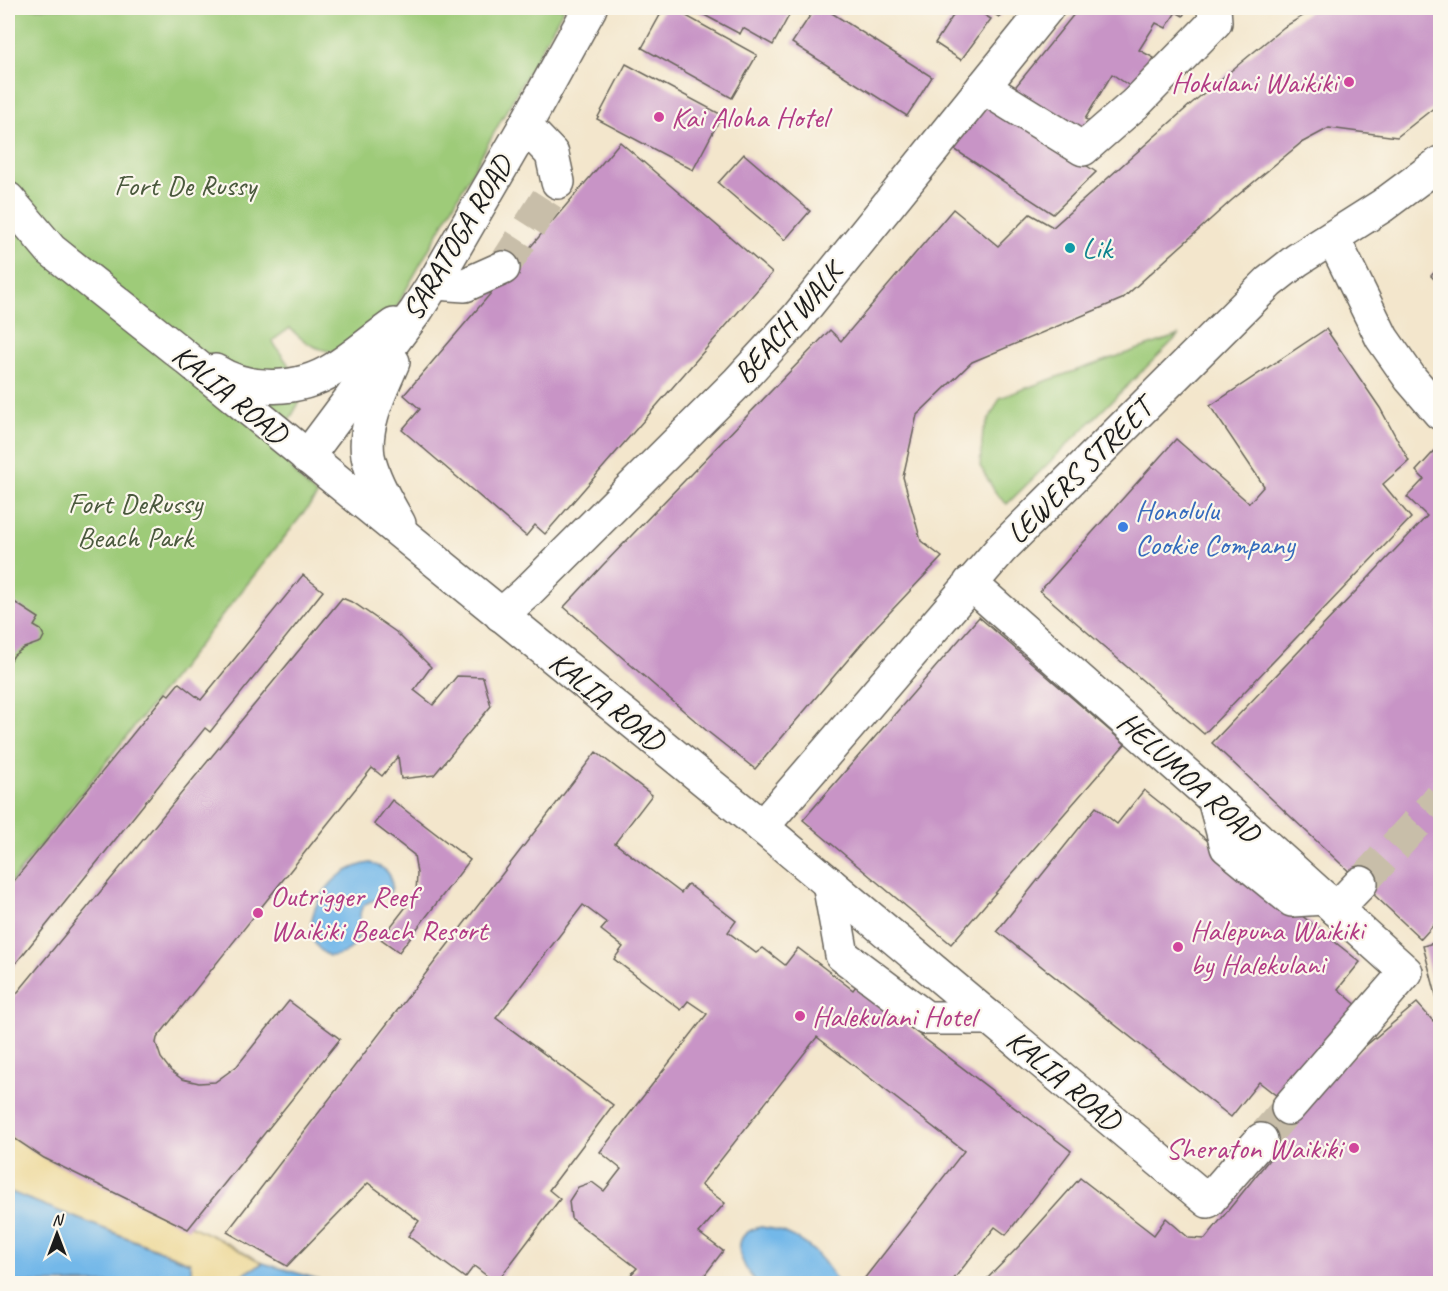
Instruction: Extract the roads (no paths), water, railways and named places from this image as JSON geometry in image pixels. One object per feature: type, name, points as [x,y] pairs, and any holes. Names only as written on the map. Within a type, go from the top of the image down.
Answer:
[{"type":"street","name":"SARATOGA ROAD","points":[[307,457],[416,311],[434,283],[590,8]]},
{"type":"street","name":"BEACH WALK","points":[[501,615],[526,593],[738,382],[796,320],[1047,8]]},
{"type":"street","points":[[983,87],[1083,149],[1137,102],[1215,22],[1214,8]]},
{"type":"street","points":[[525,126],[552,154],[558,182]]},
{"type":"street","name":"LEWERS STREET","points":[[762,827],[970,583],[1009,541],[1269,282],[1297,260],[1382,206],[1440,163]]},
{"type":"street","name":"KALIA ROAD","points":[[8,199],[51,250],[762,827],[1208,1201],[1261,1140]]},
{"type":"street","points":[[1333,238],[1382,338],[1410,378],[1440,413]]},
{"type":"street","points":[[434,283],[465,285],[503,268]]},
{"type":"street","points":[[178,351],[219,374],[244,383],[270,387],[298,384],[334,370],[372,340],[416,311]]},
{"type":"street","points":[[407,539],[378,488],[368,455],[370,421],[416,311]]},
{"type":"street","name":"HELUMOA ROAD","points":[[970,583],[1406,972],[1288,1108]]},
{"type":"street","points":[[829,883],[842,955],[926,1018],[990,1018]]},
{"type":"street","points":[[1330,903],[1361,883]]},
{"type":"water","points":[[370,863],[383,868],[388,873],[392,887],[390,892],[362,908],[358,938],[353,947],[345,953],[329,956],[313,939],[311,928],[317,905],[323,894],[339,876]]},
{"type":"water","points":[[8,1191],[190,1263],[194,1283],[8,1283]]},
{"type":"water","points":[[761,1227],[785,1233],[807,1245],[824,1262],[837,1283],[757,1283],[742,1260],[740,1243],[743,1236]]},
{"type":"water","points":[[263,1263],[331,1283],[228,1283]]},
{"type":"tunnel","points":[[503,268],[558,182]]},
{"type":"tunnel","points":[[1361,883],[1440,798]]},
{"type":"tunnel","points":[[1261,1140],[1288,1108]]},
{"type":"place","name":"Hokulani Waikiki","points":[[1349,82]]},
{"type":"place","name":"Kai Aloha Hotel","points":[[659,117]]},
{"type":"place","name":"Lik","points":[[1070,248]]},
{"type":"place","name":"Honolulu Cookie Company","points":[[1123,527]]},
{"type":"place","name":"Outrigger Reef Waikiki Beach Resort","points":[[258,913]]},
{"type":"place","name":"Halepuna Waikiki by Halekulani","points":[[1178,947]]},
{"type":"place","name":"Halekulani Hotel","points":[[800,1016]]},
{"type":"place","name":"Sheraton Waikiki","points":[[1354,1148]]},
{"type":"park label","name":"Fort De Russy","points":[[185,185]]},
{"type":"park label","name":"Fort DeRussy Beach Park","points":[[135,520]]}]
